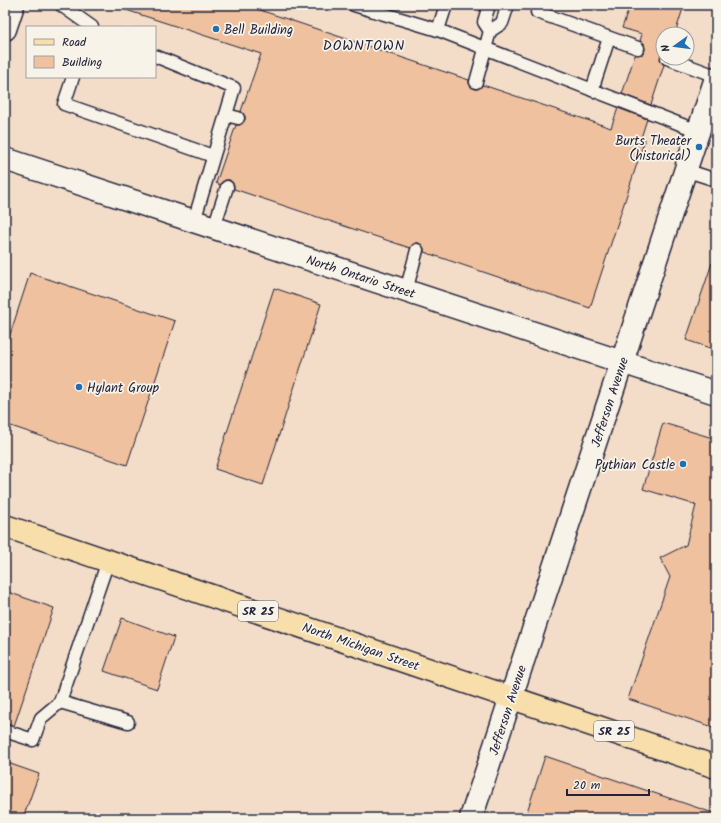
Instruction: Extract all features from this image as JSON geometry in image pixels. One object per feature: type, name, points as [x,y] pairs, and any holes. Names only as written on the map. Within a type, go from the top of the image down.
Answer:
[{"type":"main road","name":"North Michigan Street","points":[[5,526],[511,696],[716,767]]},
{"type":"street","points":[[5,29],[13,5]]},
{"type":"street","name":"Jefferson Avenue","points":[[471,818],[716,77]]},
{"type":"street","name":"North Ontario Street","points":[[5,159],[716,393]]},
{"type":"lane","points":[[61,5],[91,26]]},
{"type":"lane","points":[[354,5],[438,30],[698,131]]},
{"type":"lane","points":[[438,30],[446,5]]},
{"type":"lane","points":[[489,5],[484,22],[490,31]]},
{"type":"lane","points":[[476,82],[490,31],[502,23],[508,5]]},
{"type":"lane","points":[[539,5],[537,12],[638,48]]},
{"type":"lane","points":[[592,90],[608,38]]},
{"type":"lane","points":[[156,56],[234,88],[194,221]]},
{"type":"lane","points":[[687,66],[716,77]]},
{"type":"lane","points":[[73,78],[64,104],[213,156]]},
{"type":"lane","points":[[226,114],[238,118]]},
{"type":"lane","points":[[685,170],[716,180]]},
{"type":"lane","points":[[214,228],[227,187]]},
{"type":"lane","points":[[406,291],[417,250]]},
{"type":"lane","points":[[5,731],[33,740],[41,718],[60,702],[108,561]]},
{"type":"lane","points":[[60,702],[128,722]]},
{"type":"shaded area","points":[[5,5],[716,5],[716,818],[5,818]]},
{"type":"building","points":[[123,5],[259,5],[257,9],[469,80],[469,84],[474,89],[478,89],[483,85],[611,128],[618,108],[647,119],[641,138],[645,139],[590,308],[424,252],[424,248],[419,243],[415,243],[410,248],[234,189],[234,185],[230,180],[225,180],[220,185],[216,183],[236,125],[240,125],[245,120],[245,116],[241,111],[261,54],[123,9]]},
{"type":"building","points":[[630,5],[684,5],[677,26],[655,26],[655,66],[664,66],[651,105],[622,94],[635,55],[643,54],[645,50],[644,43],[640,41],[642,34],[622,28]]},
{"type":"building","points":[[712,263],[716,264],[716,350],[686,340]]},
{"type":"building","name":"Hylant Group","points":[[30,273],[175,321],[127,465],[5,424],[5,350]]},
{"type":"building","points":[[274,288],[321,304],[263,485],[215,469]]},
{"type":"building","points":[[663,423],[716,439],[716,728],[628,699],[670,577],[660,558],[686,545],[696,505],[643,489]]},
{"type":"building","points":[[5,591],[54,608],[14,726],[5,724]]},
{"type":"building","points":[[122,618],[174,637],[157,689],[104,671]]},
{"type":"building","points":[[545,756],[716,814],[716,818],[525,818]]},
{"type":"building","points":[[5,762],[39,774],[23,818],[5,818]]},
{"type":"place","name":"Bell Building","points":[[216,29]]},
{"type":"place","name":"Burts Theater (historical)","points":[[699,147]]},
{"type":"place","name":"Hylant Group","points":[[79,387]]},
{"type":"place","name":"Pythian Castle","points":[[683,464]]},
{"type":"district","name":"DOWNTOWN","points":[[364,45]]}]
